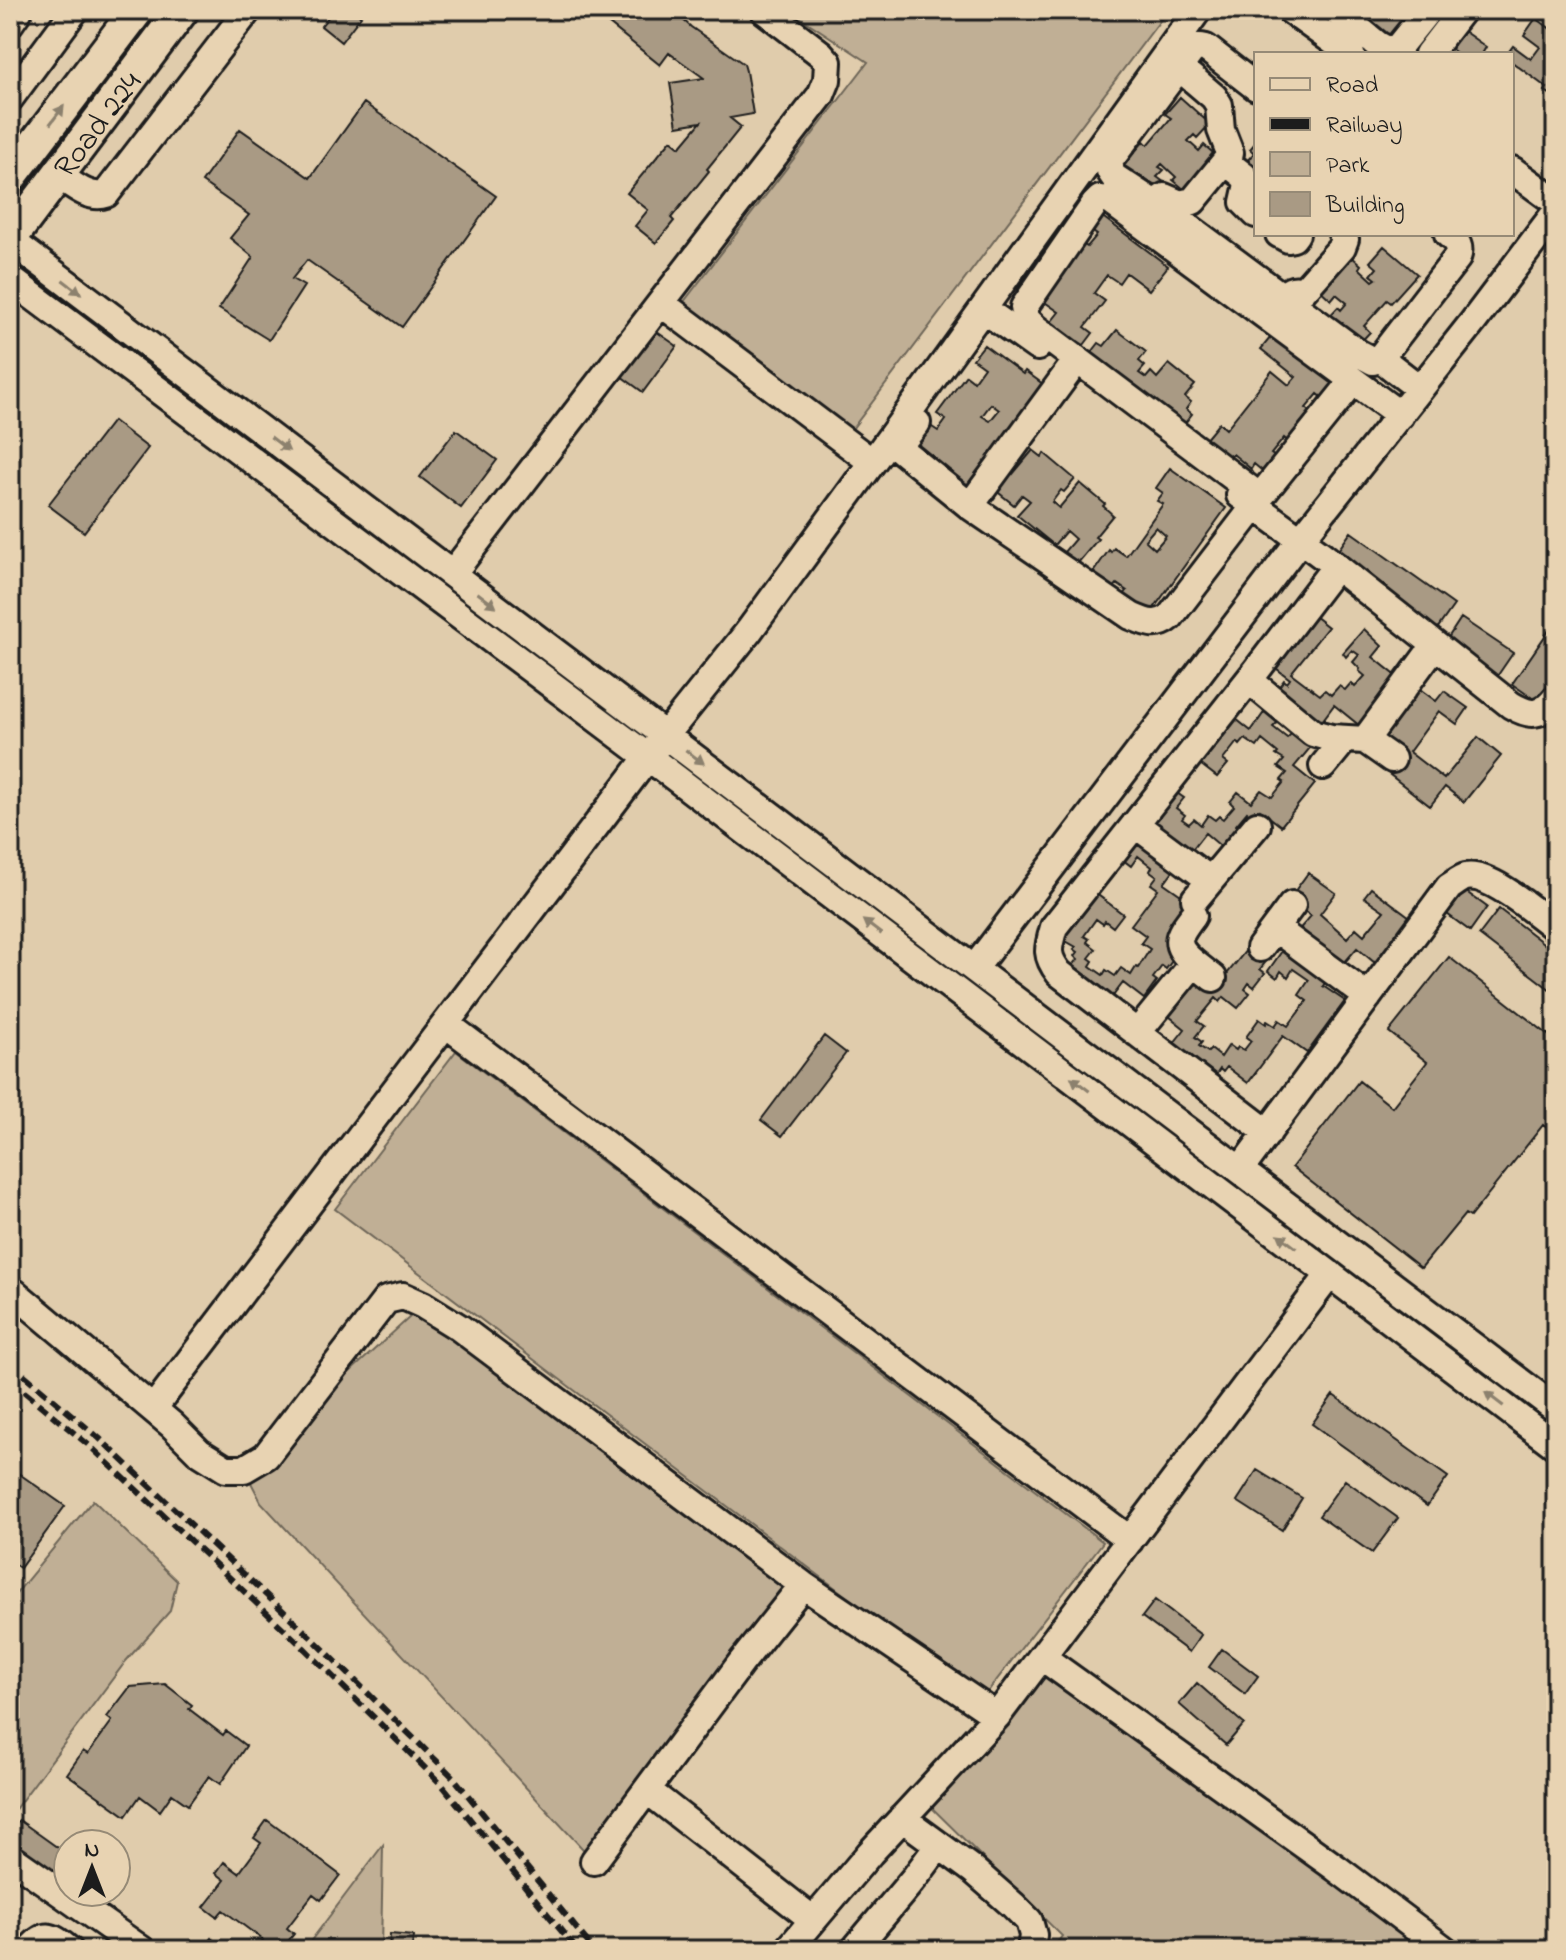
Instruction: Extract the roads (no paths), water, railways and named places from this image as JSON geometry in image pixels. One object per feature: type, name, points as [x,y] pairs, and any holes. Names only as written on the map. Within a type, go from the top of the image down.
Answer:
[{"type":"main road","name":"Road 224","points":[[10,177],[137,10]]},
{"type":"main road","name":"Road 224","points":[[10,239],[182,10]]},
{"type":"street","points":[[10,23],[19,10]]},
{"type":"street","points":[[10,98],[75,10]]},
{"type":"street","points":[[58,175],[90,195],[98,197],[106,194],[248,10]]},
{"type":"street","points":[[452,574],[821,95],[827,80],[828,62],[764,10]]},
{"type":"street","points":[[1198,10],[1078,177],[990,314],[900,445],[901,450],[970,506],[1131,616],[1156,624],[1170,617],[1255,506]]},
{"type":"street","points":[[1290,10],[1348,52]]},
{"type":"street","points":[[1335,10],[1389,51],[1399,46],[1428,10]]},
{"type":"street","points":[[1430,52],[1462,10]]},
{"type":"street","points":[[1254,85],[1206,48],[1192,50],[1110,160],[1110,171],[1114,177],[1293,294],[1318,325],[1373,361],[1380,358],[1457,258],[1458,245],[1450,236]]},
{"type":"street","points":[[1156,204],[1164,197],[1180,204],[1193,201],[1230,153],[1221,130],[1219,105],[1180,68]]},
{"type":"street","points":[[1226,162],[1244,176],[1248,184],[1244,202],[1254,212]]},
{"type":"street","points":[[1514,171],[1556,202]]},
{"type":"street","points":[[1078,177],[1100,199],[1115,202],[1400,415]]},
{"type":"street","points":[[1100,199],[1028,299],[1024,312],[1026,319],[1257,495],[1260,497],[1353,381]]},
{"type":"street","points":[[974,969],[1301,539],[1556,212]]},
{"type":"street","points":[[1293,294],[1342,247],[1343,236]]},
{"type":"street","points":[[10,239],[1556,1409]]},
{"type":"street","points":[[10,279],[648,757],[1556,1446]]},
{"type":"street","points":[[661,303],[872,462]]},
{"type":"street","points":[[990,314],[1301,539],[1511,705],[1533,714],[1549,707],[1556,698]]},
{"type":"street","points":[[153,1409],[648,757],[749,631],[872,462],[990,314]]},
{"type":"street","points":[[1380,358],[1420,389]]},
{"type":"street","points":[[970,506],[1069,371]]},
{"type":"street","points":[[1268,1133],[1059,973],[1050,961],[1049,945],[1054,927],[1336,566]]},
{"type":"street","points":[[1323,766],[1355,740],[1435,645]]},
{"type":"street","points":[[1249,680],[1313,733],[1355,740],[1392,759]]},
{"type":"street","points":[[1135,824],[1199,898]]},
{"type":"street","points":[[1137,1033],[1203,970],[1184,955],[1178,942],[1179,935],[1199,898],[1257,825]]},
{"type":"street","points":[[1240,1170],[1449,887],[1466,877],[1486,879],[1556,928]]},
{"type":"street","points":[[1292,905],[1267,938],[1368,997]]},
{"type":"street","points":[[446,1024],[1130,1540]]},
{"type":"street","points":[[788,1950],[902,1818],[997,1716],[1330,1274]]},
{"type":"street","points":[[10,1289],[153,1409],[199,1452],[226,1469],[244,1469],[266,1456],[386,1300],[403,1296],[460,1328],[803,1585],[997,1716]]},
{"type":"street","points":[[594,1861],[803,1585]]},
{"type":"street","points":[[1042,1657],[1445,1950]]},
{"type":"street","points":[[647,1790],[812,1919]]},
{"type":"street","points":[[902,1818],[1000,1892],[1029,1921],[1033,1935],[1031,1950]]},
{"type":"street","points":[[854,1950],[939,1845]]},
{"type":"street","points":[[10,1857],[141,1950]]},
{"type":"street","points":[[30,1950],[46,1937],[52,1937],[69,1950]]},
{"type":"railway","points":[[10,1363],[99,1438],[313,1639],[453,1777],[594,1950]]},
{"type":"railway","points":[[10,1380],[91,1447],[304,1648],[443,1786],[577,1950]]}]
